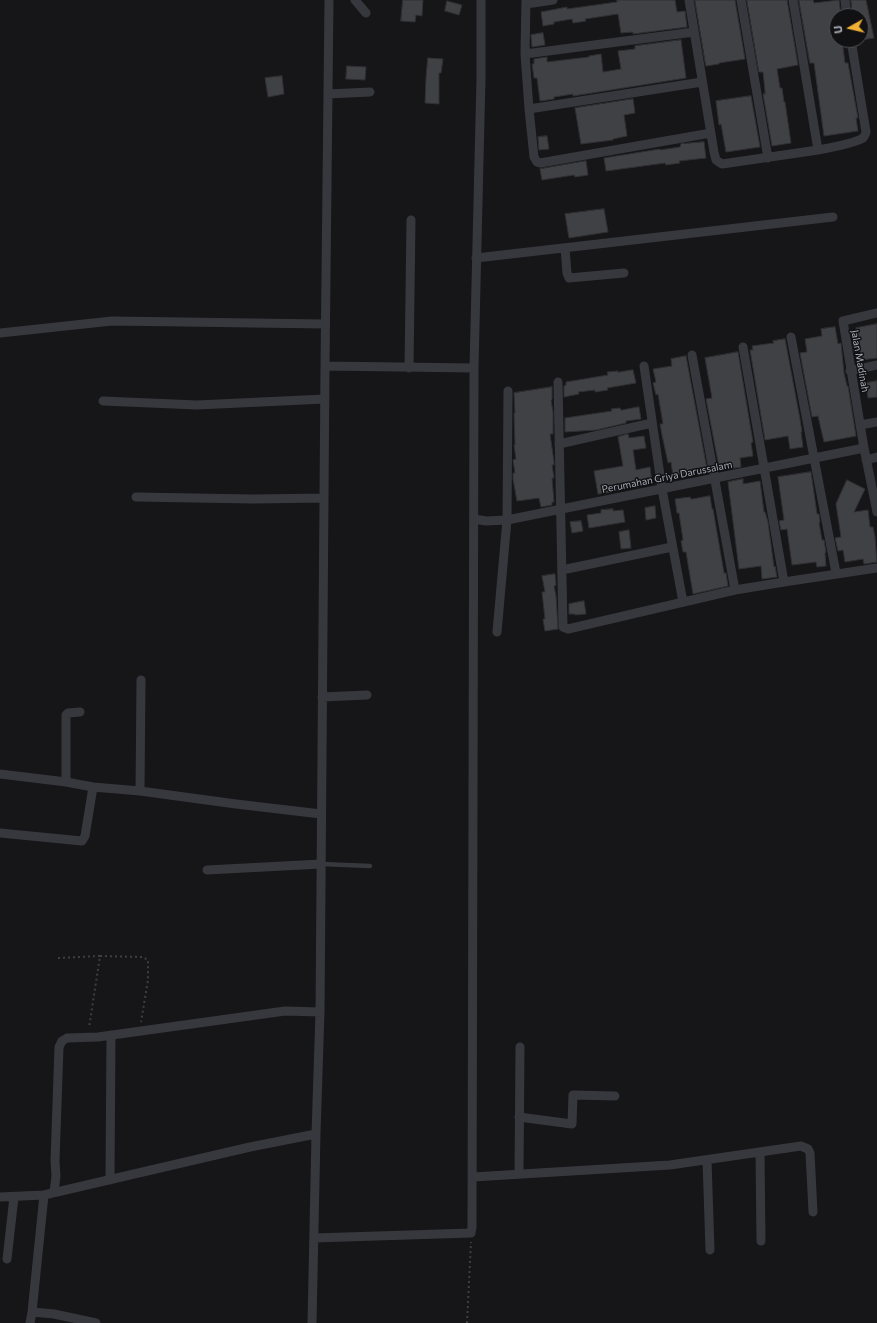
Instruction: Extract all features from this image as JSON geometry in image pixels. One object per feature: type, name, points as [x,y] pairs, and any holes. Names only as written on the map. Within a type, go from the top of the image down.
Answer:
[{"type":"street","points":[[312,1323],[316,1238],[316,1134],[325,864],[321,814],[324,399],[329,366],[325,324],[331,94],[330,0]]},
{"type":"street","points":[[356,0],[366,13]]},
{"type":"street","points":[[316,1238],[471,1233],[478,1176],[474,368],[481,78],[481,0]]},
{"type":"street","points":[[553,0],[526,2],[525,54],[534,157],[537,162],[540,163],[711,133]]},
{"type":"street","points":[[689,0],[716,160],[722,164],[818,150],[856,141],[862,138],[866,132],[852,48]]},
{"type":"street","points":[[741,0],[768,158]]},
{"type":"street","points":[[793,0],[818,150]]},
{"type":"street","points":[[525,54],[694,32]]},
{"type":"street","points":[[529,109],[702,82]]},
{"type":"street","points":[[331,94],[370,92]]},
{"type":"street","points":[[476,258],[833,217]]},
{"type":"street","points":[[409,368],[411,220]]},
{"type":"street","points":[[565,248],[567,273],[569,278],[624,273]]},
{"type":"street","name":"Jalan Madinah","points":[[877,313],[842,321],[866,460],[877,511]]},
{"type":"street","points":[[0,334],[112,321],[325,324]]},
{"type":"street","points":[[791,337],[836,573]]},
{"type":"street","points":[[743,347],[784,582]]},
{"type":"street","points":[[692,355],[716,478],[735,590]]},
{"type":"street","points":[[850,371],[877,365]]},
{"type":"street","points":[[329,366],[474,368]]},
{"type":"street","points":[[644,366],[662,489],[683,602]]},
{"type":"street","points":[[558,382],[563,627],[566,629],[735,590],[836,573],[877,568]]},
{"type":"street","points":[[497,632],[508,391]]},
{"type":"street","points":[[103,401],[196,405],[324,399]]},
{"type":"street","points":[[860,425],[877,422]]},
{"type":"street","points":[[559,444],[652,423]]},
{"type":"street","name":"Perumahan Griya Darussalam","points":[[474,520],[502,520],[864,448]]},
{"type":"street","points":[[866,460],[877,458]]},
{"type":"street","points":[[136,497],[252,499],[324,498]]},
{"type":"street","points":[[562,570],[672,546]]},
{"type":"street","points":[[140,791],[141,680]]},
{"type":"street","points":[[322,697],[367,695]]},
{"type":"street","points":[[66,782],[66,715],[80,712]]},
{"type":"street","points":[[0,774],[66,782],[93,787],[140,791],[321,814]]},
{"type":"street","points":[[0,833],[82,841],[85,836],[93,787]]},
{"type":"street","points":[[207,870],[325,864]]},
{"type":"street","points":[[54,1192],[56,1176],[55,1161],[59,1047],[62,1041],[67,1038],[111,1035],[285,1011],[320,1012]]},
{"type":"street","points":[[110,1180],[111,1035]]},
{"type":"street","points":[[519,1173],[520,1047]]},
{"type":"street","points":[[519,1117],[572,1124],[573,1095],[615,1096]]},
{"type":"street","points":[[0,1197],[44,1195],[250,1147],[316,1134]]},
{"type":"street","points":[[478,1176],[670,1165],[801,1146],[808,1149],[810,1153],[813,1212]]},
{"type":"street","points":[[760,1152],[761,1241]]},
{"type":"street","points":[[707,1160],[710,1250]]},
{"type":"street","points":[[30,1323],[44,1195]]},
{"type":"street","points":[[7,1259],[14,1197]]},
{"type":"street","points":[[32,1312],[54,1314],[96,1323]]},
{"type":"lane","points":[[325,864],[370,866]]},
{"type":"path","points":[[88,1037],[100,956]]},
{"type":"path","points":[[58,958],[100,956],[143,957],[148,960],[148,980],[139,1031]]},
{"type":"path","points":[[467,1323],[471,1233]]},
{"type":"building","points":[[403,0],[423,0],[422,16],[416,15],[415,22],[401,21]]},
{"type":"building","points":[[617,0],[675,0],[677,12],[685,11],[687,27],[633,34],[633,32],[621,33],[618,14],[585,19],[586,21],[573,23],[572,19],[554,22],[554,24],[543,26],[541,12],[567,7],[567,9],[617,2]]},
{"type":"building","points":[[695,0],[735,0],[745,59],[706,66]]},
{"type":"building","points":[[747,0],[787,0],[798,65],[777,69],[780,88],[782,88],[785,102],[791,143],[772,146],[763,94],[765,94],[765,91],[763,72],[759,72]]},
{"type":"building","points":[[799,0],[813,0],[814,3],[839,0],[840,8],[829,8],[829,48],[843,48],[845,63],[848,63],[858,118],[856,118],[858,131],[824,136],[814,63],[810,63]]},
{"type":"building","points":[[851,0],[866,0],[868,8],[852,8]]},
{"type":"building","points":[[447,1],[462,5],[459,15],[445,11]]},
{"type":"building","points":[[869,14],[874,38],[869,39]]},
{"type":"building","points":[[543,33],[545,45],[532,47],[531,35]]},
{"type":"building","points":[[681,40],[686,78],[573,96],[573,94],[540,101],[537,78],[534,78],[532,64],[534,64],[534,59],[547,57],[547,62],[589,57],[601,54],[603,72],[621,69],[618,51],[635,49],[635,46]]},
{"type":"building","points":[[428,58],[443,59],[441,73],[439,73],[439,104],[425,103]]},
{"type":"building","points":[[347,66],[366,67],[365,80],[346,79]]},
{"type":"building","points":[[282,76],[284,94],[268,97],[265,78]]},
{"type":"building","points":[[751,96],[760,147],[726,152],[721,124],[719,125],[716,101]]},
{"type":"building","points":[[633,99],[635,113],[624,115],[627,136],[613,140],[581,144],[575,108]]},
{"type":"building","points":[[547,136],[549,149],[539,150],[538,137]]},
{"type":"building","points":[[704,142],[706,158],[679,161],[680,163],[666,165],[665,163],[606,171],[604,158],[680,147],[681,144]]},
{"type":"building","points":[[586,161],[588,175],[575,177],[574,175],[542,180],[540,169]]},
{"type":"building","points":[[604,209],[608,232],[569,238],[565,214]]},
{"type":"building","points":[[877,324],[877,358],[861,360],[860,351],[854,352],[852,341],[858,341],[856,328]]},
{"type":"building","points":[[835,327],[838,344],[841,343],[844,373],[848,386],[856,436],[824,442],[818,416],[812,417],[800,353],[807,352],[805,339],[822,336],[821,329]]},
{"type":"building","points":[[785,339],[800,419],[803,447],[790,449],[788,436],[765,440],[750,350],[753,350],[752,346],[774,343],[773,341]]},
{"type":"building","points":[[738,352],[753,442],[751,443],[753,456],[740,458],[741,467],[723,470],[722,467],[719,467],[706,399],[712,398],[705,358]]},
{"type":"building","points":[[686,356],[707,469],[673,476],[671,462],[668,463],[662,435],[660,424],[663,424],[658,394],[656,395],[653,383],[656,382],[653,369],[672,366],[671,359]]},
{"type":"building","points":[[633,370],[636,383],[607,388],[608,390],[578,392],[579,394],[564,397],[564,386],[566,385],[566,382],[608,375],[607,372]]},
{"type":"building","points":[[877,381],[877,397],[868,398],[866,383]]},
{"type":"building","points":[[552,387],[551,400],[553,412],[553,434],[550,434],[554,462],[554,465],[552,465],[554,478],[552,478],[554,502],[552,502],[552,505],[541,507],[539,498],[517,501],[513,479],[513,473],[515,473],[513,460],[516,459],[514,445],[514,393]]},
{"type":"building","points":[[639,407],[641,419],[626,421],[626,423],[596,430],[565,432],[565,418],[612,411],[611,409],[620,408],[621,410]]},
{"type":"building","points":[[628,434],[629,438],[644,436],[646,448],[633,450],[636,470],[650,467],[652,483],[598,494],[594,471],[623,466],[618,437]]},
{"type":"building","points":[[811,472],[817,514],[819,514],[822,540],[824,540],[826,552],[826,566],[817,567],[816,562],[792,565],[787,529],[781,530],[779,521],[784,520],[778,477]]},
{"type":"building","points":[[743,479],[743,484],[760,481],[764,512],[768,522],[774,567],[775,566],[777,577],[762,579],[761,566],[739,569],[728,482]]},
{"type":"building","points":[[847,480],[865,489],[854,512],[868,510],[870,527],[873,527],[875,537],[877,562],[864,564],[863,559],[845,562],[843,550],[838,551],[835,538],[841,537],[836,504]]},
{"type":"building","points":[[710,496],[724,573],[726,573],[728,586],[693,594],[686,552],[683,552],[681,541],[683,540],[679,513],[677,513],[675,499],[690,497],[691,499]]},
{"type":"building","points":[[655,506],[656,518],[646,520],[645,508]]},
{"type":"building","points":[[613,509],[613,511],[623,510],[625,522],[589,528],[587,515],[601,513],[601,510]]},
{"type":"building","points":[[581,521],[583,531],[572,533],[570,522]]},
{"type":"building","points":[[629,530],[631,548],[621,549],[619,532]]},
{"type":"building","points":[[555,574],[556,585],[554,586],[558,629],[545,631],[542,592],[545,592],[542,576]]},
{"type":"building","points":[[584,601],[586,614],[569,614],[569,604]]}]
